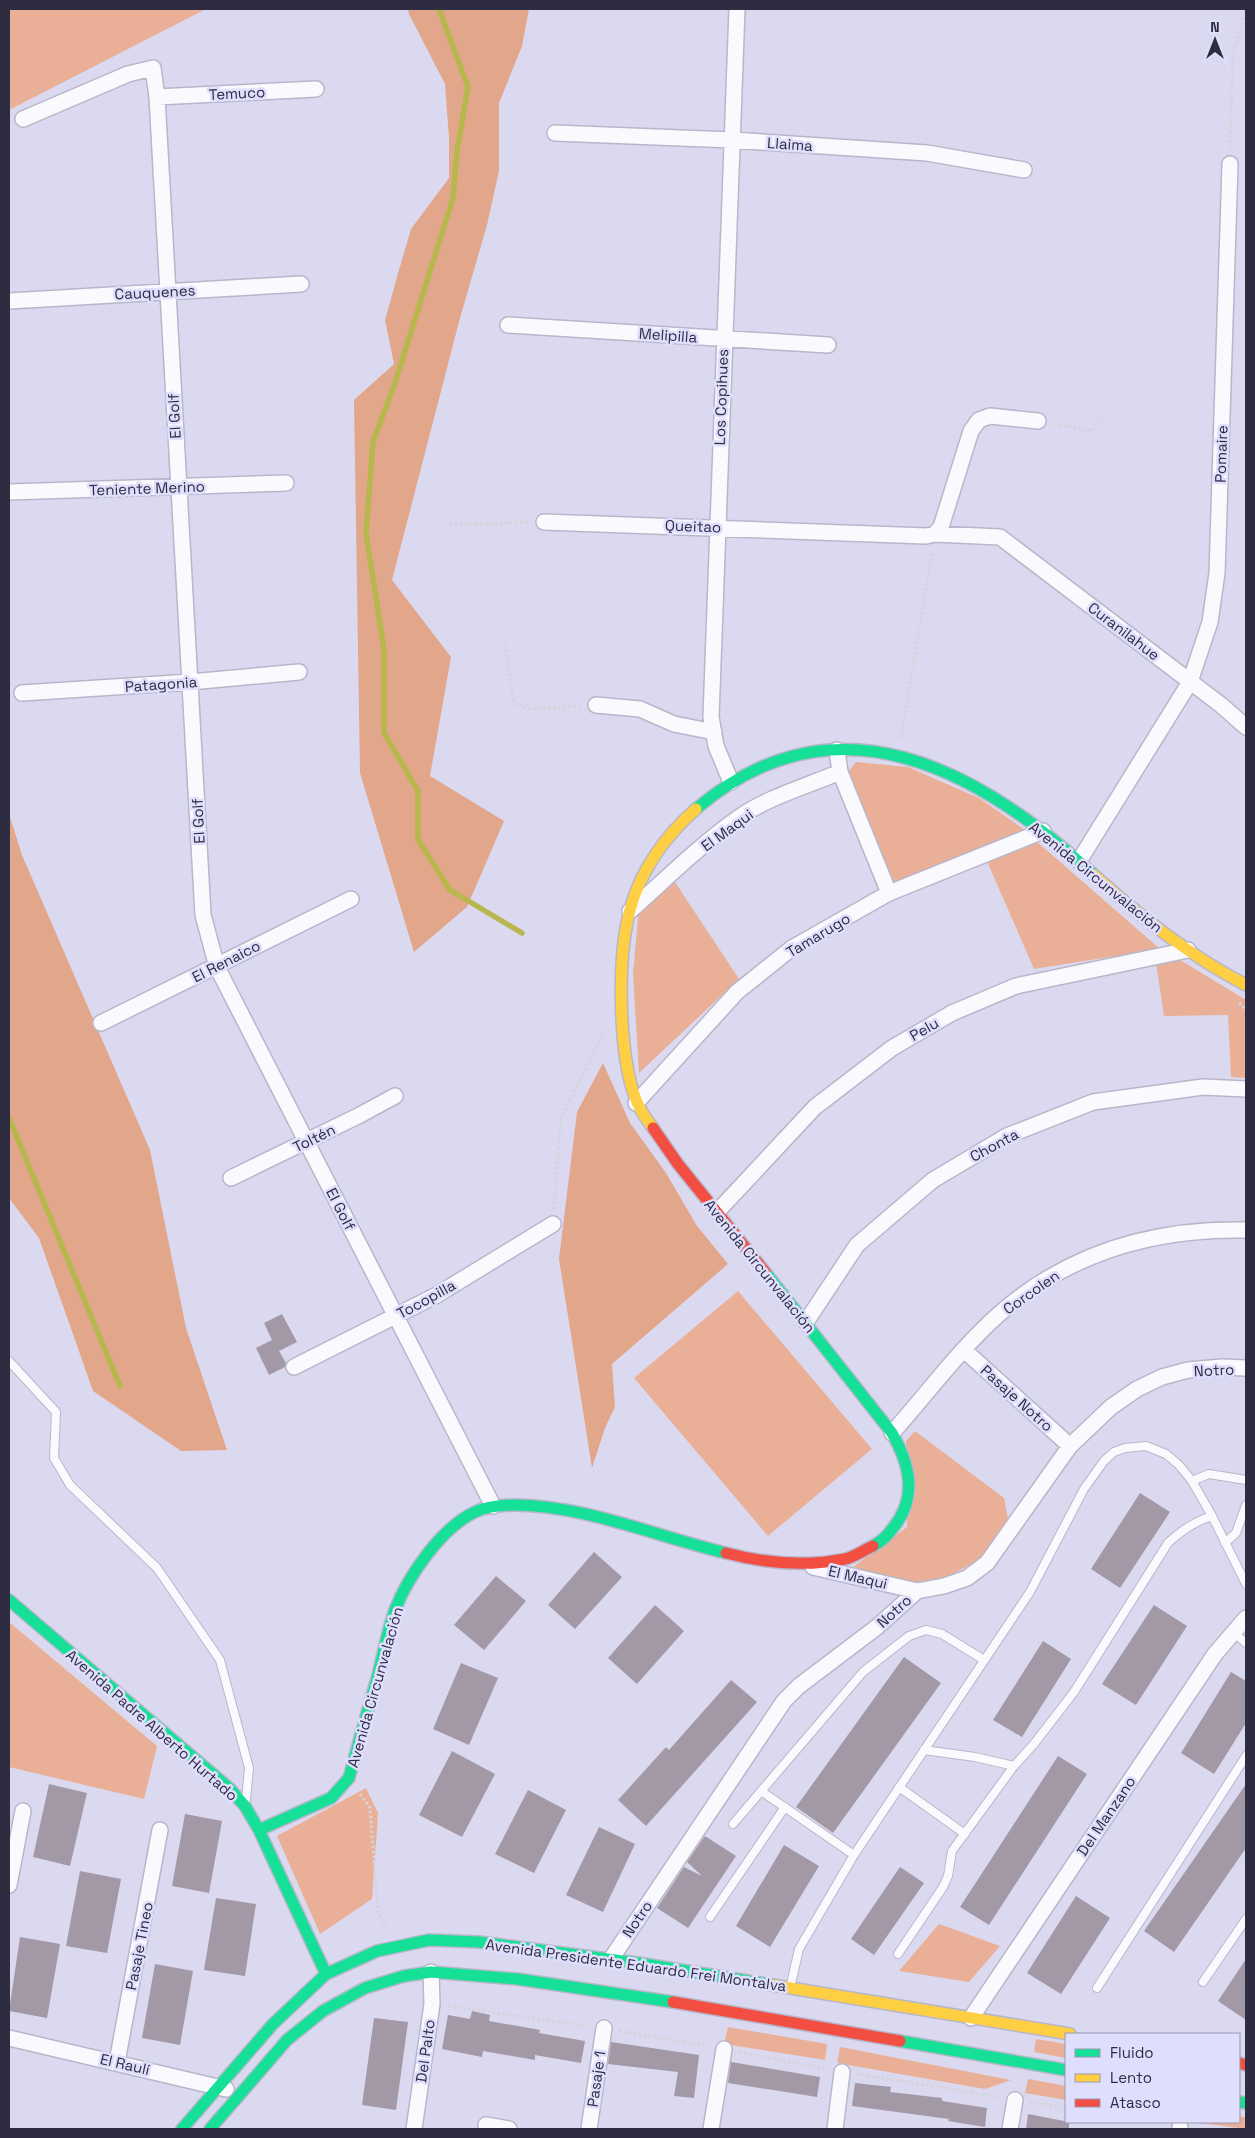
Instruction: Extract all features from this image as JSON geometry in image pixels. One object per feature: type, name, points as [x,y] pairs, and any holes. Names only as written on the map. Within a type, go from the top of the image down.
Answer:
[{"type":"street","name":"Los Copihues","points":[[731,782],[716,746],[711,717],[716,527],[736,9]]},
{"type":"street","name":"El Golf","points":[[23,119],[128,74],[153,68],[157,96],[203,915],[217,967],[493,1506]]},
{"type":"street","name":"Temuco","points":[[157,96],[316,89]]},
{"type":"street","name":"Llaima","points":[[556,133],[732,140],[927,153],[1024,170]]},
{"type":"street","name":"Pomaire","points":[[1078,861],[1190,682],[1210,622],[1217,573],[1230,164]]},
{"type":"street","name":"Cauquenes","points":[[9,301],[301,284]]},
{"type":"street","name":"Melipilla","points":[[508,325],[828,345]]},
{"type":"street","points":[[935,534],[941,527],[971,431],[979,420],[990,416],[1038,422]]},
{"type":"street","name":"Teniente Merino","points":[[9,492],[286,483]]},
{"type":"street","name":"Queitao","points":[[544,522],[1000,537]]},
{"type":"street","name":"Curanilahue","points":[[1000,537],[1246,727]]},
{"type":"street","name":"Patagonia","points":[[22,693],[190,682],[299,672]]},
{"type":"street","points":[[596,705],[640,709],[674,724],[714,732]]},
{"type":"street","points":[[836,750],[840,772],[889,893]]},
{"type":"street","name":"Avenida Circunvalación","points":[[259,1830],[331,1798],[349,1778],[398,1604],[417,1568],[449,1531],[466,1517],[493,1506],[514,1505],[579,1513],[725,1554],[799,1564],[834,1561],[855,1555],[876,1545],[892,1530],[904,1512],[911,1492],[910,1469],[903,1451],[892,1433],[806,1322],[674,1160],[636,1103],[629,1078],[623,1032],[625,952],[629,912],[640,884],[654,857],[678,826],[705,800],[731,782],[772,761],[805,753],[836,750],[867,751],[898,755],[931,765],[970,784],[1043,831],[1139,914],[1219,971],[1246,984]]},
{"type":"street","name":"El Maqui","points":[[629,912],[708,842],[740,817],[771,800],[840,772]]},
{"type":"street","name":"Tamarugo","points":[[636,1103],[737,992],[792,948],[889,893],[1043,831]]},
{"type":"street","name":"El Renaico","points":[[101,1023],[351,899]]},
{"type":"street","name":"Pelu","points":[[717,1212],[815,1107],[892,1048],[952,1013],[1016,986],[1188,950]]},
{"type":"street","name":"Chonta","points":[[806,1322],[857,1245],[933,1180],[1007,1136],[1093,1102],[1203,1088],[1246,1089]]},
{"type":"street","name":"Toltén","points":[[231,1178],[395,1096]]},
{"type":"street","name":"Tocopilla","points":[[294,1367],[435,1296],[553,1224]]},
{"type":"street","name":"Corcolen","points":[[892,1433],[964,1350],[998,1315],[1047,1277],[1100,1252],[1161,1235],[1213,1229],[1246,1230]]},
{"type":"street","name":"Pasaje Notro","points":[[964,1350],[1070,1446]]},
{"type":"street","name":"Notro","points":[[611,1959],[784,1701],[798,1686],[877,1627],[917,1591],[944,1586],[967,1578],[988,1563],[1070,1446],[1111,1406],[1136,1389],[1162,1377],[1188,1370],[1222,1367],[1246,1368]]},
{"type":"street","name":"El Maqui","points":[[799,1564],[917,1591]]},
{"type":"street","name":"Avenida Padre Alberto Hurtado","points":[[9,1600],[229,1788],[245,1806],[259,1830],[326,1974]]},
{"type":"street","name":"Del Manzano","points":[[971,2018],[1215,1654],[1246,1618]]},
{"type":"street","points":[[9,1885],[23,1812]]},
{"type":"street","name":"Pasaje Tineo","points":[[117,2062],[160,1830]]},
{"type":"street","name":"Avenida Presidente Eduardo Frei Montalva","points":[[182,2129],[273,2024],[326,1974],[361,1957],[394,1946],[429,1940],[479,1942],[611,1959],[1065,2033]]},
{"type":"street","name":"Avenida Presidente Eduardo Frei Montalva","points":[[210,2129],[287,2040],[323,2011],[348,1996],[382,1982],[431,1972],[517,1979],[620,1993],[1065,2070]]},
{"type":"street","name":"Del Palto","points":[[414,2129],[432,2004],[431,1972]]},
{"type":"street","points":[[287,2040],[326,1974],[382,1982]]},
{"type":"street","name":"Pasaje 1","points":[[589,2129],[604,2028]]},
{"type":"street","name":"El Raulí","points":[[9,2038],[220,2086],[240,2094]]},
{"type":"street","points":[[711,2129],[724,2049]]},
{"type":"street","points":[[835,2129],[842,2072]]},
{"type":"street","points":[[1010,2129],[1015,2100]]},
{"type":"street","points":[[486,2125],[508,2129]]},
{"type":"lane","points":[[9,1360],[56,1412],[54,1458],[70,1485],[157,1568],[220,1660],[249,1768],[245,1806]]},
{"type":"lane","points":[[790,1988],[798,1949],[854,1855],[1030,1592],[1084,1489],[1104,1461],[1114,1452],[1137,1446],[1153,1447],[1166,1454],[1179,1465],[1192,1481],[1212,1516],[1246,1584]]},
{"type":"lane","points":[[1192,1481],[1209,1474],[1246,1480]]},
{"type":"lane","points":[[1225,1543],[1236,1534],[1246,1505]]},
{"type":"lane","points":[[898,1954],[943,1887],[948,1876],[952,1851],[1014,1766],[1074,1692],[1168,1543],[1180,1532],[1196,1522],[1212,1516]]},
{"type":"lane","points":[[734,1824],[863,1672],[909,1636],[918,1631],[933,1631],[942,1634],[984,1660]]},
{"type":"lane","points":[[1233,1632],[1246,1643]]},
{"type":"lane","points":[[924,1750],[975,1757],[1014,1766]]},
{"type":"lane","points":[[1097,1988],[1246,1756]]},
{"type":"lane","points":[[899,1787],[965,1834]]},
{"type":"lane","points":[[761,1791],[854,1855]]},
{"type":"lane","points":[[710,1918],[785,1808]]},
{"type":"lane","points":[[1203,1982],[1246,1919]]},
{"type":"path","points":[[1230,164],[1233,50],[1246,13]]},
{"type":"path","points":[[1038,422],[1092,431],[1101,416]]},
{"type":"path","points":[[450,525],[544,522]]},
{"type":"path","points":[[898,755],[935,534]]},
{"type":"path","points":[[505,644],[514,703],[529,709],[596,705]]},
{"type":"path","points":[[553,1224],[562,1118],[607,1025]]},
{"type":"path","points":[[349,1778],[370,1808],[378,1911],[394,1946]]},
{"type":"path","points":[[1015,2100],[1065,2108]]},
{"type":"shaded area","points":[[9,9],[206,9],[9,110]]},
{"type":"shaded area","points":[[408,9],[529,9],[522,46],[499,103],[499,171],[487,225],[460,318],[392,580],[451,657],[430,776],[504,821],[467,907],[414,952],[360,773],[354,400],[394,364],[385,320],[411,229],[449,178],[449,138],[445,84]]},
{"type":"shaded area","points":[[856,762],[908,767],[979,798],[1028,832],[894,885],[847,773]]},
{"type":"shaded area","points":[[9,814],[22,855],[150,1150],[186,1328],[227,1450],[181,1451],[93,1391],[39,1238],[9,1198]]},
{"type":"shaded area","points":[[1035,840],[1160,949],[1034,969],[986,859]]},
{"type":"shaded area","points":[[673,879],[739,979],[639,1073],[633,974],[639,906]]},
{"type":"shaded area","points":[[1170,958],[1182,961],[1246,1000],[1246,1078],[1231,1077],[1228,1015],[1164,1016],[1156,963]]},
{"type":"shaded area","points":[[603,1063],[630,1123],[666,1173],[697,1226],[728,1264],[612,1364],[615,1407],[605,1428],[592,1468],[559,1259],[577,1112]]},
{"type":"shaded area","points":[[738,1291],[872,1449],[768,1536],[634,1378]]},
{"type":"shaded area","points":[[915,1431],[1004,1498],[1008,1519],[994,1541],[978,1560],[944,1579],[915,1583],[853,1567],[907,1527],[906,1441]]},
{"type":"shaded area","points":[[9,1622],[157,1746],[144,1799],[9,1767]]},
{"type":"shaded area","points":[[366,1788],[378,1813],[372,1899],[320,1934],[277,1836]]},
{"type":"shaded area","points":[[939,1924],[1000,1946],[969,1982],[899,1971]]},
{"type":"shaded area","points":[[728,2027],[827,2044],[825,2060],[724,2044]]},
{"type":"shaded area","points":[[1036,2039],[1065,2044],[1065,2058],[1034,2052]]},
{"type":"shaded area","points":[[840,2047],[1011,2080],[985,2089],[837,2063]]},
{"type":"shaded area","points":[[1028,2079],[1065,2086],[1065,2100],[1025,2093]]},
{"type":"shaded area","points":[[1240,2116],[1246,2118],[1246,2129],[1201,2123],[1240,2123]]},
{"type":"building","points":[[282,1314],[297,1342],[279,1351],[286,1363],[285,1367],[269,1375],[256,1348],[272,1340],[264,1323]]},
{"type":"building","points":[[1140,1493],[1170,1512],[1120,1588],[1091,1569]]},
{"type":"building","points":[[594,1552],[622,1577],[575,1629],[548,1605]]},
{"type":"building","points":[[496,1576],[526,1601],[484,1650],[454,1625]]},
{"type":"building","points":[[655,1605],[684,1631],[637,1684],[608,1658]]},
{"type":"building","points":[[1154,1605],[1187,1626],[1136,1705],[1102,1684]]},
{"type":"building","points":[[1043,1641],[1071,1659],[1022,1737],[993,1720]]},
{"type":"building","points":[[904,1657],[941,1683],[833,1833],[796,1807]]},
{"type":"building","points":[[461,1663],[498,1678],[469,1745],[433,1729]]},
{"type":"building","points":[[1231,1672],[1246,1681],[1246,1723],[1214,1774],[1181,1753]]},
{"type":"building","points":[[731,1680],[757,1702],[646,1826],[618,1800],[666,1747],[669,1750]]},
{"type":"building","points":[[452,1751],[495,1774],[462,1837],[419,1815]]},
{"type":"building","points":[[1058,1756],[1087,1774],[989,1925],[960,1907]]},
{"type":"building","points":[[49,1784],[87,1793],[70,1866],[33,1857]]},
{"type":"building","points":[[1246,1784],[1246,1848],[1174,1952],[1144,1931]]},
{"type":"building","points":[[528,1790],[566,1810],[534,1873],[495,1854]]},
{"type":"building","points":[[185,1814],[222,1821],[209,1893],[172,1886]]},
{"type":"building","points":[[599,1827],[635,1844],[603,1912],[566,1895]]},
{"type":"building","points":[[705,1836],[736,1856],[688,1928],[657,1908],[684,1867],[702,1876],[687,1862]]},
{"type":"building","points":[[784,1845],[819,1866],[770,1947],[736,1926]]},
{"type":"building","points":[[900,1867],[924,1883],[874,1955],[851,1939]]},
{"type":"building","points":[[80,1871],[121,1879],[107,1953],[66,1946]]},
{"type":"building","points":[[1076,1896],[1110,1918],[1061,1994],[1027,1973]]},
{"type":"building","points":[[216,1898],[256,1904],[245,1976],[204,1970]]},
{"type":"building","points":[[20,1937],[60,1944],[47,2018],[9,2011]]},
{"type":"building","points":[[1246,1959],[1246,2020],[1218,2001]]},
{"type":"building","points":[[155,1964],[193,1971],[180,2045],[142,2038]]},
{"type":"building","points":[[472,2011],[490,2015],[489,2021],[540,2030],[539,2033],[585,2041],[581,2063],[535,2055],[535,2060],[483,2051],[482,2057],[442,2049],[448,2015],[470,2019]]},
{"type":"building","points":[[374,2018],[408,2022],[396,2110],[362,2105]]},
{"type":"building","points":[[611,2042],[699,2055],[694,2098],[674,2096],[678,2072],[608,2064]]},
{"type":"building","points":[[731,2062],[820,2077],[817,2097],[728,2083]]},
{"type":"building","points":[[855,2083],[891,2087],[890,2092],[942,2098],[942,2101],[987,2108],[985,2127],[948,2121],[949,2119],[852,2106]]},
{"type":"building","points":[[1028,2114],[1069,2123],[1069,2129],[1026,2129]]},
{"type":"waterway","points":[[439,9],[468,87],[457,151],[453,198],[395,383],[373,442],[366,533],[384,650],[384,733],[418,791],[418,840],[450,890],[522,933]]},
{"type":"waterway","points":[[9,1118],[120,1386]]},
{"type":"traffic: fast","points":[[696,809],[748,773],[801,754],[853,750],[904,758],[954,776],[1003,803],[1050,837],[1094,875]]},
{"type":"traffic: fast","points":[[765,1272],[892,1433],[903,1457],[909,1481],[906,1505],[891,1531],[873,1546]]},
{"type":"traffic: fast","points":[[259,1830],[331,1798],[349,1778],[395,1610],[417,1568],[450,1529],[463,1519],[475,1512],[495,1506],[543,1507],[596,1516],[726,1553]]},
{"type":"traffic: fast","points":[[9,1600],[229,1788],[245,1806],[259,1830],[326,1974]]},
{"type":"traffic: fast","points":[[182,2129],[273,2024],[326,1974],[377,1951],[429,1940],[479,1942],[638,1963],[772,1985]]},
{"type":"traffic: fast","points":[[210,2129],[287,2040],[323,2011],[365,1988],[404,1976],[431,1972],[517,1979],[673,2002]]},
{"type":"traffic: fast","points":[[900,2041],[1065,2070]]},
{"type":"traffic: fast","points":[[1240,2102],[1246,2103]]},
{"type":"traffic: slow","points":[[653,1128],[642,1113],[637,1102],[626,1060],[621,980],[626,930],[634,896],[647,868],[674,830],[696,809]]},
{"type":"traffic: slow","points":[[1094,875],[1130,906],[1186,949],[1246,985]]},
{"type":"traffic: slow","points":[[772,1985],[1065,2033]]},
{"type":"traffic: jam","points":[[653,1128],[678,1164],[765,1272]]},
{"type":"traffic: jam","points":[[726,1553],[785,1563],[815,1563],[848,1558],[873,1546]]},
{"type":"traffic: jam","points":[[673,2002],[900,2041]]},
{"type":"traffic: jam","points":[[1240,2063],[1246,2065]]}]
